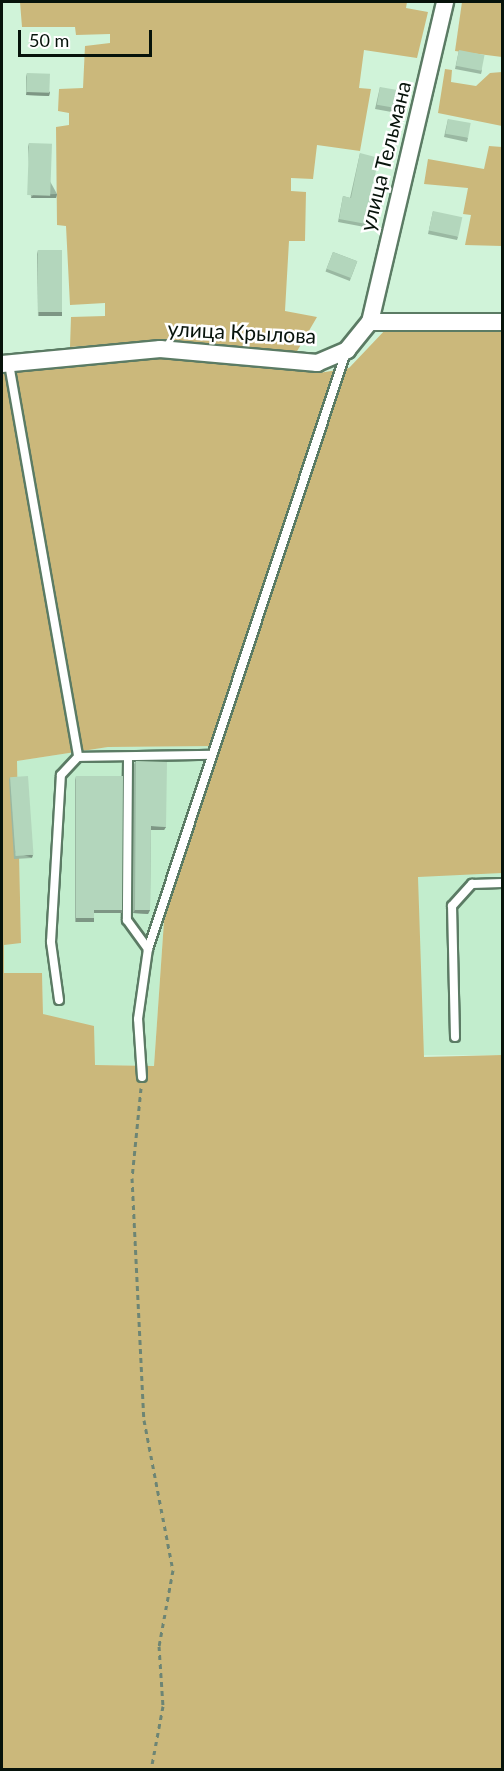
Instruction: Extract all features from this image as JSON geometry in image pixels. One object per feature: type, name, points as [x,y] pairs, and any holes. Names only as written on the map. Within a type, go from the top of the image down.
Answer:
[{"type":"street","name":"улица Тельмана","points":[[370,322],[445,2]]},
{"type":"street","points":[[370,322],[502,322]]},
{"type":"street","name":"улица Крылова","points":[[5,364],[160,349],[316,363],[347,350],[370,322]]},
{"type":"lane","points":[[141,1077],[138,1019],[148,949],[210,755],[347,350]]},
{"type":"lane","points":[[5,364],[78,757]]},
{"type":"lane","points":[[78,757],[128,759],[210,755]]},
{"type":"lane","points":[[59,1000],[51,942],[62,775],[78,757]]},
{"type":"lane","points":[[128,759],[127,920],[148,949]]},
{"type":"lane","points":[[455,1037],[453,906],[472,884],[502,883]]},
{"type":"path","points":[[141,1077],[132,1178],[144,1420],[173,1570],[159,1646],[163,1706],[151,1770]]},
{"type":"shaded area","points":[[20,2],[407,2],[406,8],[428,12],[417,58],[364,50],[359,88],[371,89],[360,151],[317,145],[313,179],[291,178],[291,191],[306,192],[305,241],[289,241],[285,311],[317,317],[296,353],[174,340],[70,347],[71,317],[105,316],[105,303],[70,305],[66,226],[57,225],[56,127],[69,125],[69,113],[58,111],[59,89],[83,88],[85,46],[110,43],[110,34],[76,35],[75,27],[22,27]]},
{"type":"shaded area","points":[[462,2],[502,2],[502,57],[455,51]]},
{"type":"shaded area","points":[[445,69],[452,70],[451,82],[476,86],[490,73],[502,72],[502,126],[438,113]]},
{"type":"shaded area","points":[[489,146],[502,147],[502,246],[465,245],[471,215],[463,214],[468,188],[424,184],[428,159],[484,169]]},
{"type":"shaded area","points":[[387,328],[502,329],[502,873],[418,877],[424,1057],[502,1055],[502,1769],[2,1769],[2,372],[166,358],[319,373],[349,368]],"holes":[[[220,746],[164,921],[154,1066],[95,1065],[94,1026],[43,1014],[42,973],[4,973],[4,945],[21,943],[17,761],[108,747]]]},
{"type":"shaded area","points":[[221,746],[164,921],[154,1066],[95,1065],[43,1014],[42,974],[4,973],[4,944],[21,942],[17,761],[108,747]]},
{"type":"shaded area","points":[[418,873],[502,873],[502,1055],[418,1055]]},
{"type":"building","points":[[459,50],[485,55],[481,71],[456,66]]},
{"type":"building","points":[[27,73],[50,74],[49,93],[26,92]]},
{"type":"building","points":[[380,87],[402,91],[399,109],[377,105]]},
{"type":"building","points":[[448,119],[471,123],[468,138],[445,134]]},
{"type":"building","points":[[29,143],[52,144],[50,196],[27,195]]},
{"type":"building","points":[[360,153],[379,158],[369,201],[376,203],[372,225],[339,219],[343,196],[351,198]]},
{"type":"building","points":[[433,211],[462,217],[458,237],[429,231]]},
{"type":"building","points":[[38,250],[62,250],[62,312],[38,312]]},
{"type":"building","points":[[333,252],[357,261],[351,278],[327,269]]},
{"type":"building","points":[[136,761],[167,762],[166,827],[151,826],[150,910],[135,910]]},
{"type":"building","points":[[28,776],[34,855],[16,856],[10,777]]},
{"type":"building","points":[[76,776],[123,776],[122,910],[94,910],[94,918],[76,918]]}]
